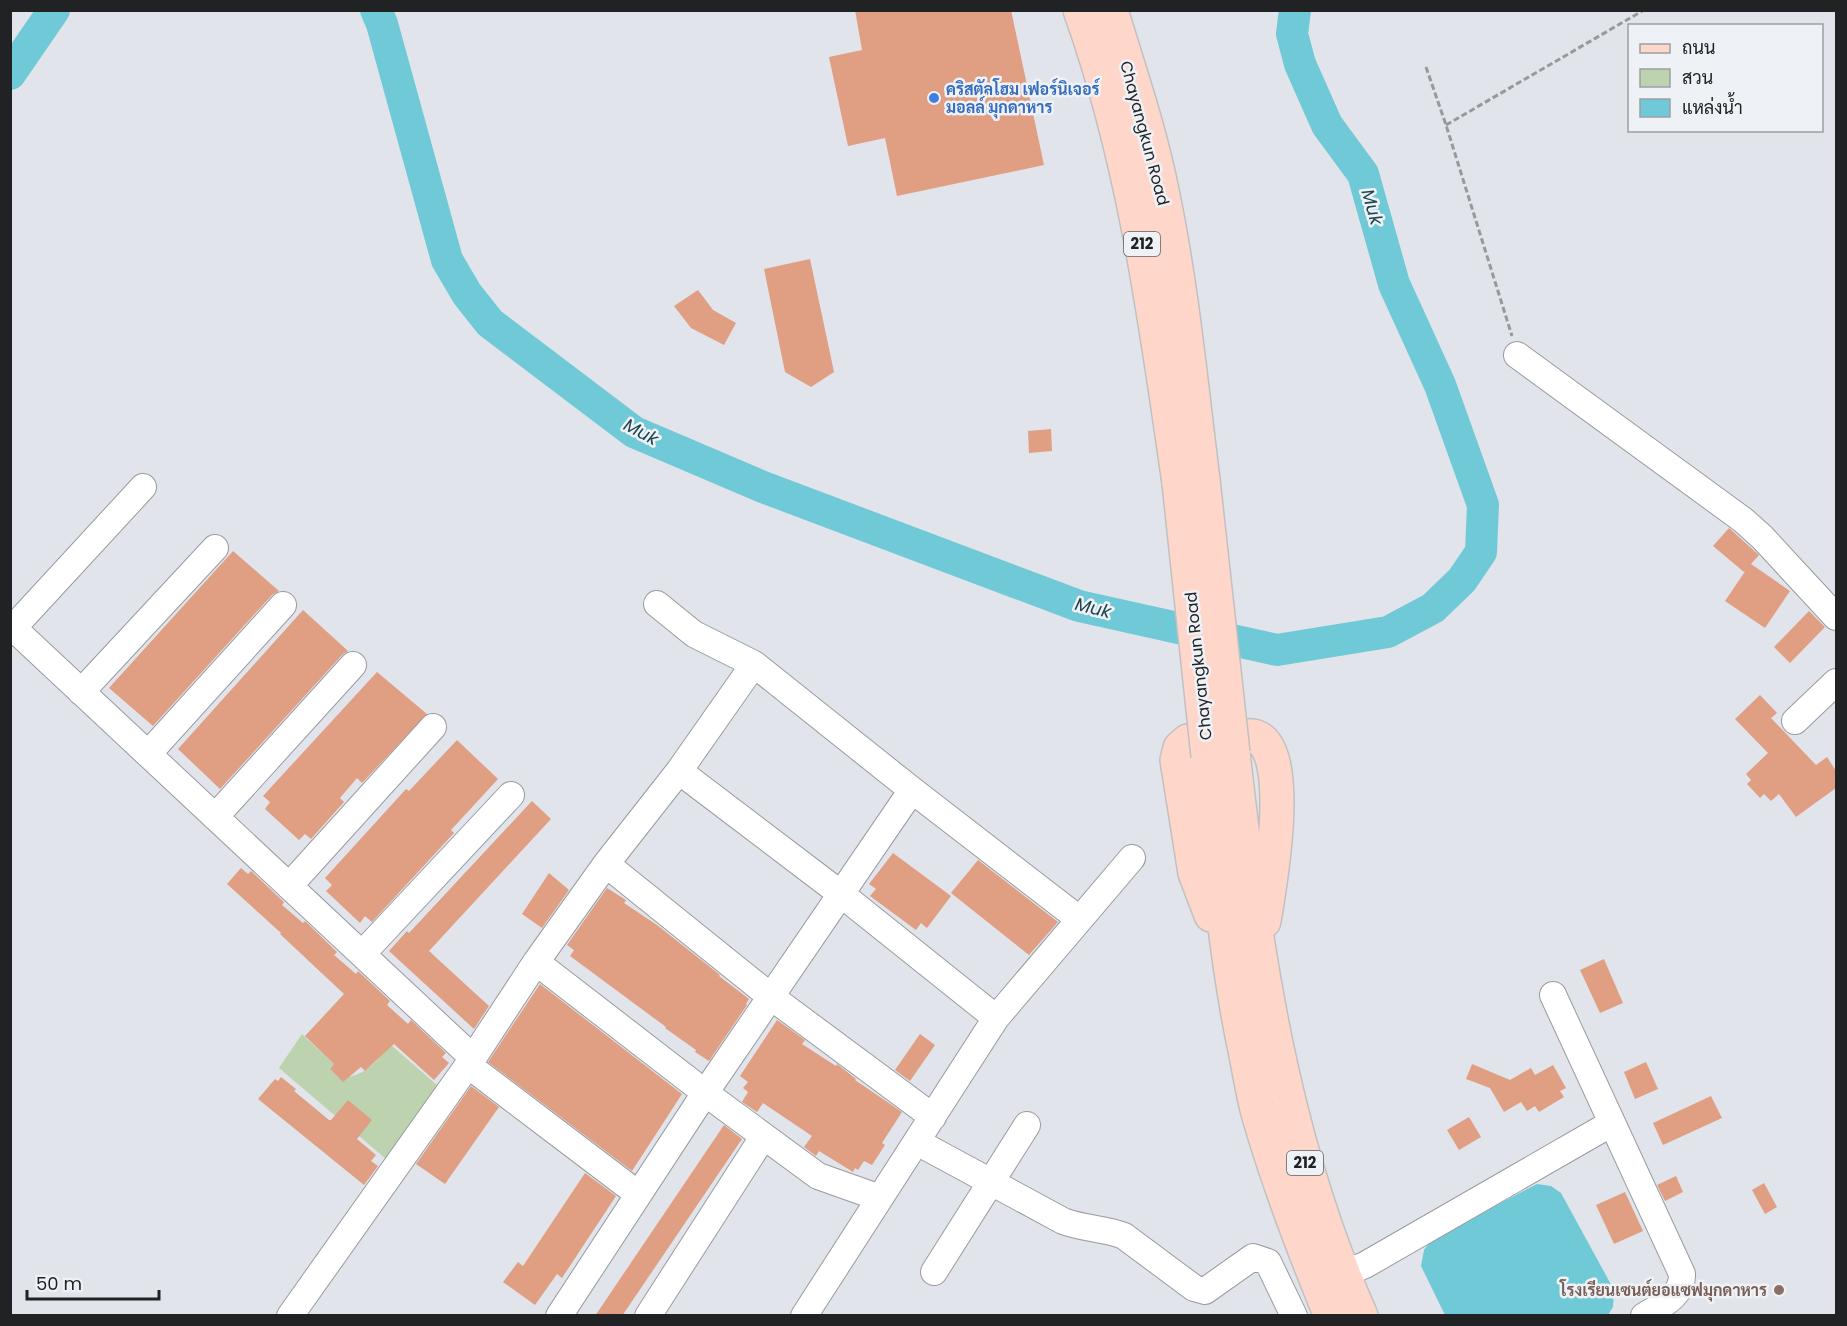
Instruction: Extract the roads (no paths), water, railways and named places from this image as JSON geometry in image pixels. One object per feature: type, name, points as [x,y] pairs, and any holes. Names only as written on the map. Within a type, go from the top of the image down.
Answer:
[{"type":"main road","name":"Chayangkun Road","points":[[1080,10],[1118,134],[1134,202],[1191,482]]},
{"type":"main road","name":"Chayangkun Road","points":[[1111,10],[1146,123],[1162,191],[1180,301],[1191,482],[1220,755],[1218,872],[1244,956],[1267,1004],[1288,1104],[1321,1215],[1343,1274],[1362,1316]]},
{"type":"main road","points":[[1253,736],[1265,743],[1273,757],[1277,816],[1274,858],[1244,956],[1195,873],[1177,760],[1180,747],[1188,741],[1253,736]]},
{"type":"main road","name":"Chayangkun Road","points":[[1244,956],[1236,1010],[1258,1112],[1293,1226],[1331,1316]]},
{"type":"street","points":[[1517,355],[1743,520],[1762,537],[1836,617]]},
{"type":"street","points":[[143,487],[12,627],[362,954],[470,1061],[638,1194]]},
{"type":"street","points":[[81,692],[215,548]]},
{"type":"street","points":[[657,604],[694,634],[754,664],[912,790],[1080,919]]},
{"type":"street","points":[[148,754],[283,605]]},
{"type":"street","points":[[290,1316],[470,1061],[536,962],[606,864],[679,771],[754,664]]},
{"type":"street","points":[[215,817],[353,665]]},
{"type":"street","points":[[1795,721],[1836,682]]},
{"type":"street","points":[[289,886],[433,727]]},
{"type":"street","points":[[679,771],[841,894],[996,1018]]},
{"type":"street","points":[[559,1316],[770,996],[912,790]]},
{"type":"street","points":[[362,954],[511,795]]},
{"type":"street","points":[[804,1316],[996,1018],[1132,858]]},
{"type":"street","points":[[606,864],[770,996],[933,1118]]},
{"type":"street","points":[[536,962],[705,1093],[818,1176],[880,1198]]},
{"type":"street","points":[[1553,995],[1682,1274],[1682,1281],[1676,1295],[1644,1316]]},
{"type":"street","points":[[1343,1274],[1365,1265],[1612,1123]]},
{"type":"street","points":[[934,1272],[1027,1125]]},
{"type":"street","points":[[648,1316],[763,1137]]},
{"type":"street","points":[[917,1142],[1063,1221],[1077,1227],[1114,1232],[1124,1236],[1194,1288],[1205,1291],[1253,1257],[1268,1262],[1294,1316]]},
{"type":"water","points":[[1537,1184],[1551,1186],[1561,1193],[1614,1290],[1613,1307],[1608,1315],[1445,1315],[1421,1266],[1424,1250],[1433,1238]]},
{"type":"waterway","name":"Muk","points":[[10,74],[54,10]]},
{"type":"waterway","name":"Muk","points":[[376,10],[382,24],[447,260],[467,294],[490,323],[634,432],[763,487],[1079,606],[1277,650],[1388,632],[1433,608],[1462,580],[1481,552],[1483,505],[1440,385],[1394,284],[1363,174],[1327,125],[1300,64],[1292,34],[1295,10]]},
{"type":"place","name":"คริสตัลโฮม เฟอร์นิเจอร์ มอลล์ มุกดาหาร","points":[[934,98]]},
{"type":"place","name":"โรงเรียนเซนต์ยอแซฟมุกดาหาร","points":[[1779,1290]]}]
